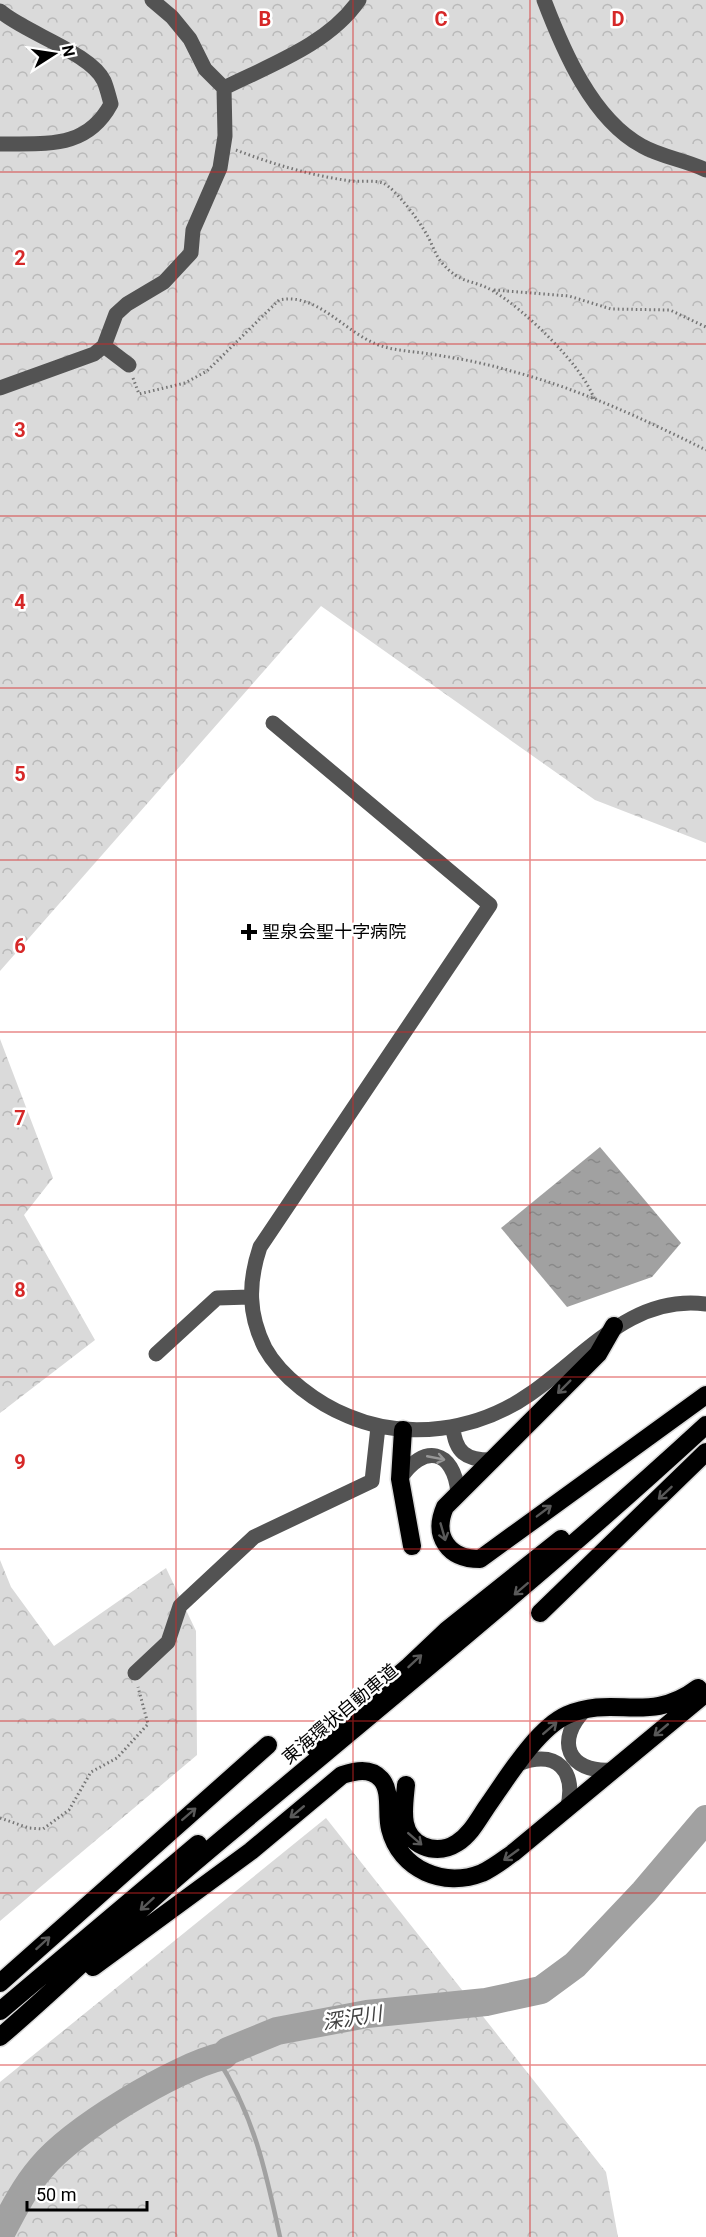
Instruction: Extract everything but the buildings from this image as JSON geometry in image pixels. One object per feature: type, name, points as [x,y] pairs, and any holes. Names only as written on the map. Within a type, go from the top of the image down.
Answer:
[{"type":"highway","points":[[614,1326],[598,1354],[445,1507],[440,1520],[441,1533],[452,1554],[467,1559],[480,1559],[706,1395]]},
{"type":"highway","name":"東海環状自動車道","points":[[0,2011],[400,1674],[447,1629],[568,1532],[706,1412]]},
{"type":"highway","name":"東海環状自動車道","points":[[1,2036],[193,1863],[435,1662],[632,1493],[706,1425]]},
{"type":"highway","points":[[403,1430],[400,1479],[412,1546]]},
{"type":"highway","points":[[540,1612],[706,1452]]},
{"type":"highway","points":[[405,1785],[403,1817],[407,1832],[417,1843],[430,1849],[444,1849],[469,1833],[518,1764],[552,1725],[566,1716],[601,1707],[652,1709],[683,1698],[706,1682]]},
{"type":"highway","points":[[1,2036],[250,1851],[342,1775],[358,1771],[369,1772],[381,1779],[387,1789],[389,1822],[395,1841],[411,1863],[435,1876],[450,1879],[482,1872],[513,1853],[567,1810],[706,1693]]},
{"type":"highway","points":[[0,1983],[268,1745]]},
{"type":"street","points":[[0,388],[94,354],[104,346],[116,314],[127,304],[164,282],[191,253],[193,230],[220,168],[223,145],[224,88],[205,69],[190,39],[172,17],[152,0]]},
{"type":"street","points":[[224,88],[300,50],[350,13],[359,0]]},
{"type":"street","points":[[544,0],[582,80],[601,109],[622,133],[643,147],[706,170]]},
{"type":"street","points":[[0,11],[12,22],[74,52],[104,79],[111,104],[101,123],[84,135],[47,143],[0,144]]},
{"type":"street","points":[[104,346],[129,365]]},
{"type":"street","points":[[273,723],[490,905],[260,1247],[252,1271],[250,1297],[255,1327],[267,1351],[283,1370],[330,1408],[378,1426],[403,1430],[453,1427],[498,1412],[529,1395],[614,1326],[636,1315],[690,1302],[706,1304]]},
{"type":"street","points":[[156,1354],[217,1298],[250,1297]]},
{"type":"street","points":[[135,1673],[168,1641],[180,1606],[254,1537],[372,1481],[378,1426]]},
{"type":"street","points":[[453,1427],[454,1439],[459,1451],[467,1458],[490,1460]]},
{"type":"street","points":[[400,1479],[416,1461],[428,1456],[438,1457],[447,1461],[454,1469],[458,1493]]},
{"type":"street","points":[[585,1710],[573,1723],[568,1734],[572,1755],[585,1768],[597,1771],[612,1770]]},
{"type":"street","points":[[518,1764],[533,1758],[546,1758],[563,1768],[570,1780],[571,1793],[567,1810]]},
{"type":"path","points":[[223,145],[261,159],[339,178],[383,183],[401,200],[426,233],[441,262],[463,281],[492,290],[568,296],[611,309],[670,310],[706,327]]},
{"type":"path","points":[[492,290],[524,315],[577,367],[590,386],[594,400]]},
{"type":"path","points":[[129,365],[139,394],[185,383],[207,371],[279,300],[294,297],[328,313],[376,344],[408,352],[463,359],[513,371],[594,400],[706,450]]},
{"type":"path","points":[[0,1818],[29,1828],[43,1829],[69,1810],[91,1772],[117,1758],[148,1724],[135,1673]]},
{"type":"green space","points":[[0,0],[706,0],[706,843],[595,800],[321,606],[0,971]]},
{"type":"green space","points":[[0,1039],[53,1178],[24,1215],[95,1340],[0,1413]]},
{"type":"green space","points":[[0,1560],[11,1587],[54,1646],[166,1568],[196,1631],[197,1755],[0,1921]]},
{"type":"green space","points":[[326,1818],[606,2172],[618,2237],[0,2237],[0,2082]]},
{"type":"water","points":[[600,1147],[681,1243],[652,1277],[567,1307],[501,1228]]},
{"type":"waterway","name":"深沢川","points":[[0,2235],[29,2184],[56,2153],[76,2136],[126,2102],[152,2086],[203,2062],[223,2056],[228,2051],[277,2031],[367,2014],[486,2002],[541,1990],[575,1965],[644,1892],[706,1819]]},
{"type":"waterway","points":[[217,2058],[230,2079],[250,2123],[264,2167],[280,2237]]},
{"type":"place","name":"聖泉会聖十字病院","points":[[249,932]]}]
